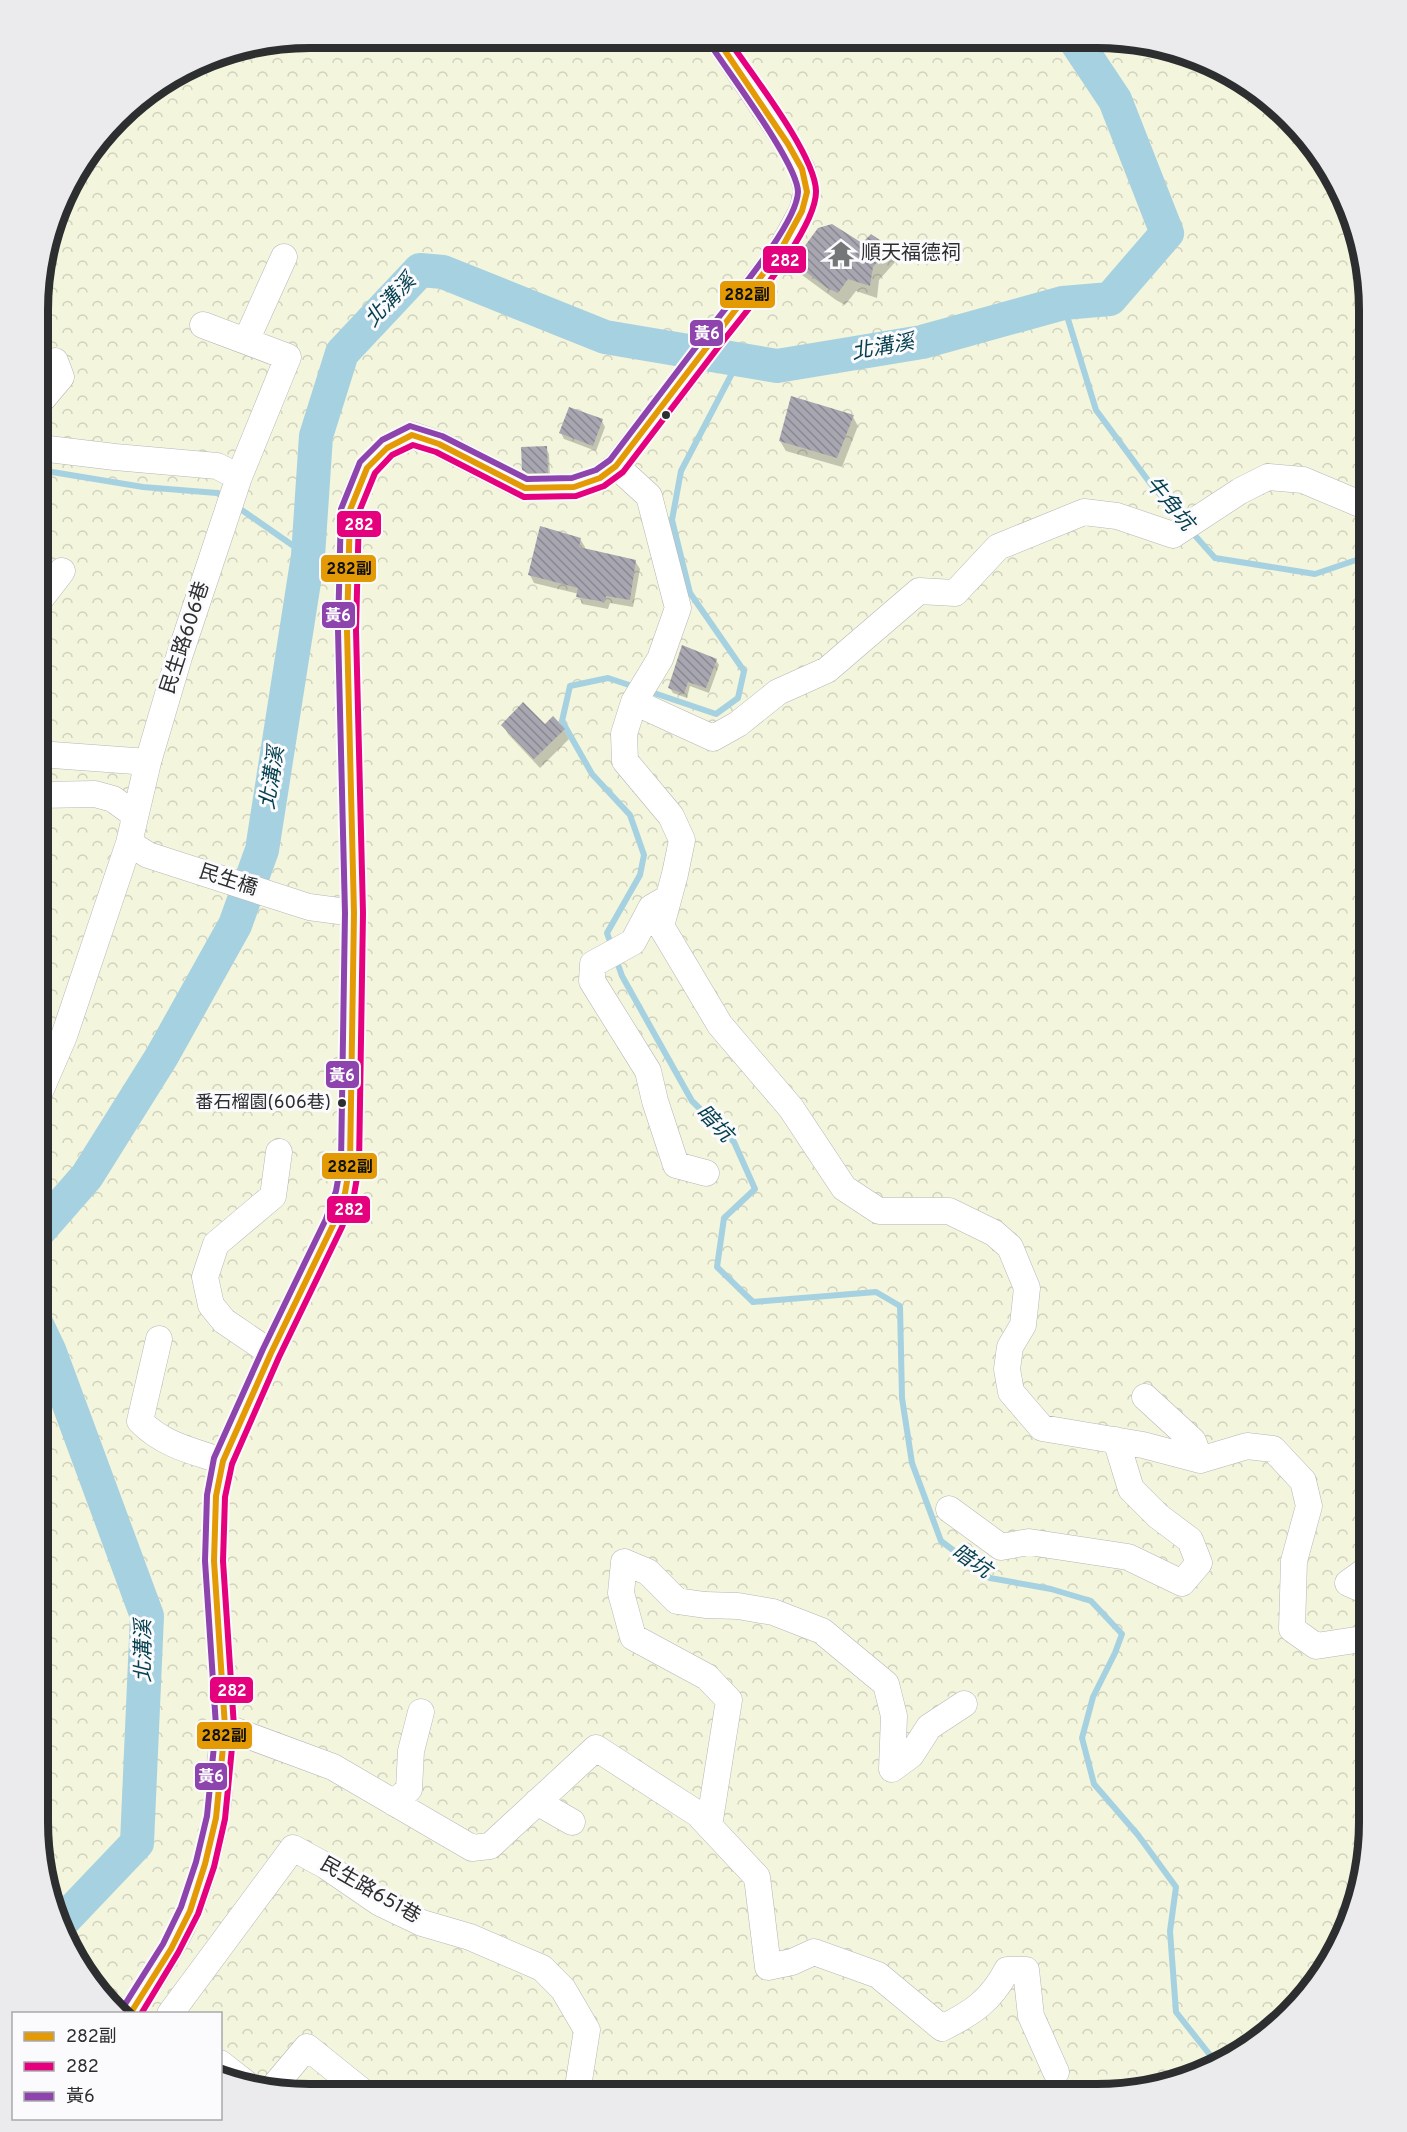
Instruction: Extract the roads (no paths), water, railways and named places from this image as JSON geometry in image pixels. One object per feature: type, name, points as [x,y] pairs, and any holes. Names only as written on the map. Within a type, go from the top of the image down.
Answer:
[{"type":"street","points":[[131,2012],[176,1939],[197,1888],[217,1816],[221,1773],[220,1744],[225,1727],[214,1561],[216,1496],[223,1461],[334,1223],[345,1193],[350,1164],[354,913],[347,630],[350,510],[367,468],[387,448],[412,435],[439,444],[525,488],[574,487],[600,478],[616,466],[779,253],[802,211],[807,192],[802,169],[788,144],[723,48]]},
{"type":"street","points":[[203,325],[246,341],[284,257]]},
{"type":"street","name":"民生路606巷","points":[[48,1069],[64,1036],[139,849],[135,815],[179,657],[237,483],[288,357],[246,341]]},
{"type":"street","points":[[48,363],[55,361],[61,377],[48,392]]},
{"type":"street","points":[[48,449],[115,458],[217,466],[237,483]]},
{"type":"street","points":[[616,466],[649,496],[678,608],[660,659],[634,702],[624,734],[625,761],[671,816],[682,840],[661,926],[720,1025],[791,1108],[844,1188],[879,1211],[949,1211],[994,1233],[1010,1247],[1027,1288],[1023,1325],[1010,1347],[1007,1369],[1011,1392],[1042,1428],[1143,1444],[1200,1460],[1247,1446],[1273,1449],[1303,1481],[1309,1506],[1294,1561],[1292,1629],[1316,1647],[1359,1640]]},
{"type":"street","points":[[634,702],[713,738],[738,724],[778,692],[827,670],[919,591],[955,593],[999,547],[1084,512],[1117,516],[1173,535],[1240,491],[1268,477],[1303,480],[1359,504]]},
{"type":"street","points":[[48,589],[62,571]]},
{"type":"street","points":[[48,755],[148,762]]},
{"type":"street","points":[[48,795],[95,794],[113,799],[135,815]]},
{"type":"street","name":"民生橋","points":[[139,849],[309,907],[354,913]]},
{"type":"street","points":[[668,897],[651,908],[633,942],[593,964],[592,981],[648,1071],[655,1101],[676,1165],[706,1173]]},
{"type":"street","points":[[272,1353],[224,1321],[211,1305],[206,1276],[216,1244],[273,1196],[279,1152]]},
{"type":"street","points":[[159,1339],[140,1421],[152,1434],[172,1444],[223,1461]]},
{"type":"street","points":[[1145,1397],[1193,1440],[1200,1460]]},
{"type":"street","points":[[949,1509],[1001,1547],[1029,1542],[1128,1557],[1182,1583],[1199,1563],[1190,1540],[1158,1516],[1131,1489],[1116,1440]]},
{"type":"street","points":[[709,1826],[729,1700],[707,1677],[633,1637],[621,1593],[624,1562],[648,1572],[677,1601],[738,1606],[773,1612],[822,1631],[886,1684],[894,1716],[892,1769],[911,1755],[929,1727],[964,1704]]},
{"type":"street","points":[[1359,1575],[1348,1583],[1359,1588]]},
{"type":"street","points":[[394,1803],[409,1789],[411,1751],[421,1712]]},
{"type":"street","points":[[225,1727],[333,1767],[472,1848],[489,1846],[596,1748],[698,1815],[757,1877],[768,1967],[792,1962],[814,1952],[878,1975],[942,2028],[972,2013],[996,1990],[1007,1970],[1026,1970],[1031,2016],[1056,2072]]},
{"type":"street","points":[[537,1802],[572,1822]]},
{"type":"street","name":"民生路651巷","points":[[171,2012],[293,1848],[326,1866],[381,1903],[422,1923],[470,1937],[542,1968],[564,1989],[587,2030],[578,2084]]},
{"type":"street","points":[[277,2082],[307,2047],[353,2084]]},
{"type":"waterway","name":"北溝溪","points":[[48,1221],[87,1176],[162,1056],[235,925],[262,850],[308,556],[316,436],[342,353],[420,270],[443,272],[605,337],[777,366],[922,342],[1063,303],[1110,299],[1167,233],[1115,100],[1080,48]]},
{"type":"waterway","name":"牛角坑","points":[[1063,303],[1096,410],[1150,483],[1184,522]]},
{"type":"waterway","name":"暗坑","points":[[648,691],[716,714],[738,698],[744,671],[690,593],[672,520],[681,471],[739,360]]},
{"type":"waterway","points":[[48,471],[143,487],[217,493],[225,498]]},
{"type":"waterway","points":[[236,506],[308,556]]},
{"type":"waterway","name":"牛角坑","points":[[1190,530],[1215,558],[1315,574],[1359,559]]},
{"type":"waterway","name":"暗坑","points":[[612,947],[607,933],[640,875],[644,855],[630,815],[592,774],[562,721],[570,686],[608,678],[635,687]]},
{"type":"waterway","name":"暗坑","points":[[616,959],[622,976],[692,1101],[734,1142],[755,1189],[724,1218],[717,1267],[753,1302],[876,1292],[900,1306],[902,1398],[912,1463],[941,1541],[990,1578],[1051,1589],[1091,1601],[1122,1634],[1093,1697],[1082,1738],[1094,1784],[1138,1835],[1176,1887],[1170,1931],[1176,2012],[1210,2055],[1214,2057]]},
{"type":"waterway","name":"北溝溪","points":[[48,1348],[147,1616],[137,1843],[66,1917]]},
{"type":"place","name":"順天福德祠","points":[[841,254]]},
{"type":"place","name":"番石榴園(606巷)","points":[[342,1103]]}]
